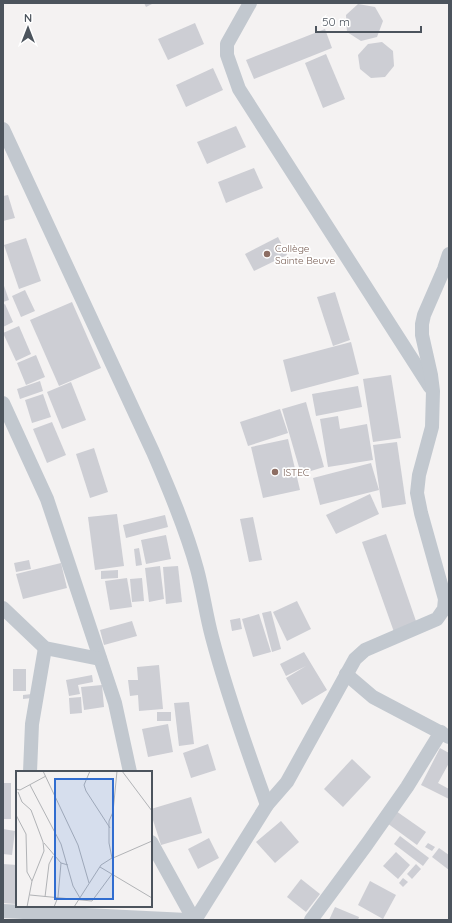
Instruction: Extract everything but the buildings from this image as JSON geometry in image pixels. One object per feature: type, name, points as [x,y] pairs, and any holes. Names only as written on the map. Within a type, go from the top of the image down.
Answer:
[{"type":"street","points":[[250,3],[227,44],[227,55],[239,89],[432,391]]},
{"type":"street","points":[[3,129],[176,504],[198,571],[212,636],[238,726],[267,805]]},
{"type":"street","points":[[152,844],[194,920],[267,805],[287,782],[355,659],[365,650],[437,619],[446,608],[445,599],[421,513],[417,493],[419,475],[432,427],[431,375],[422,335],[422,324],[424,315],[449,254]]},
{"type":"street","points":[[3,403],[47,499],[115,703],[130,771]]},
{"type":"street","points":[[3,608],[45,648],[100,659]]},
{"type":"street","points":[[30,771],[32,724],[45,648]]},
{"type":"street","points":[[311,920],[445,734],[373,697],[346,674]]},
{"type":"street","points":[[3,911],[188,920]]},
{"type":"place","name":"Collège Sainte Beuve","points":[[267,254]]},
{"type":"place","name":"ISTEC","points":[[275,472]]}]
